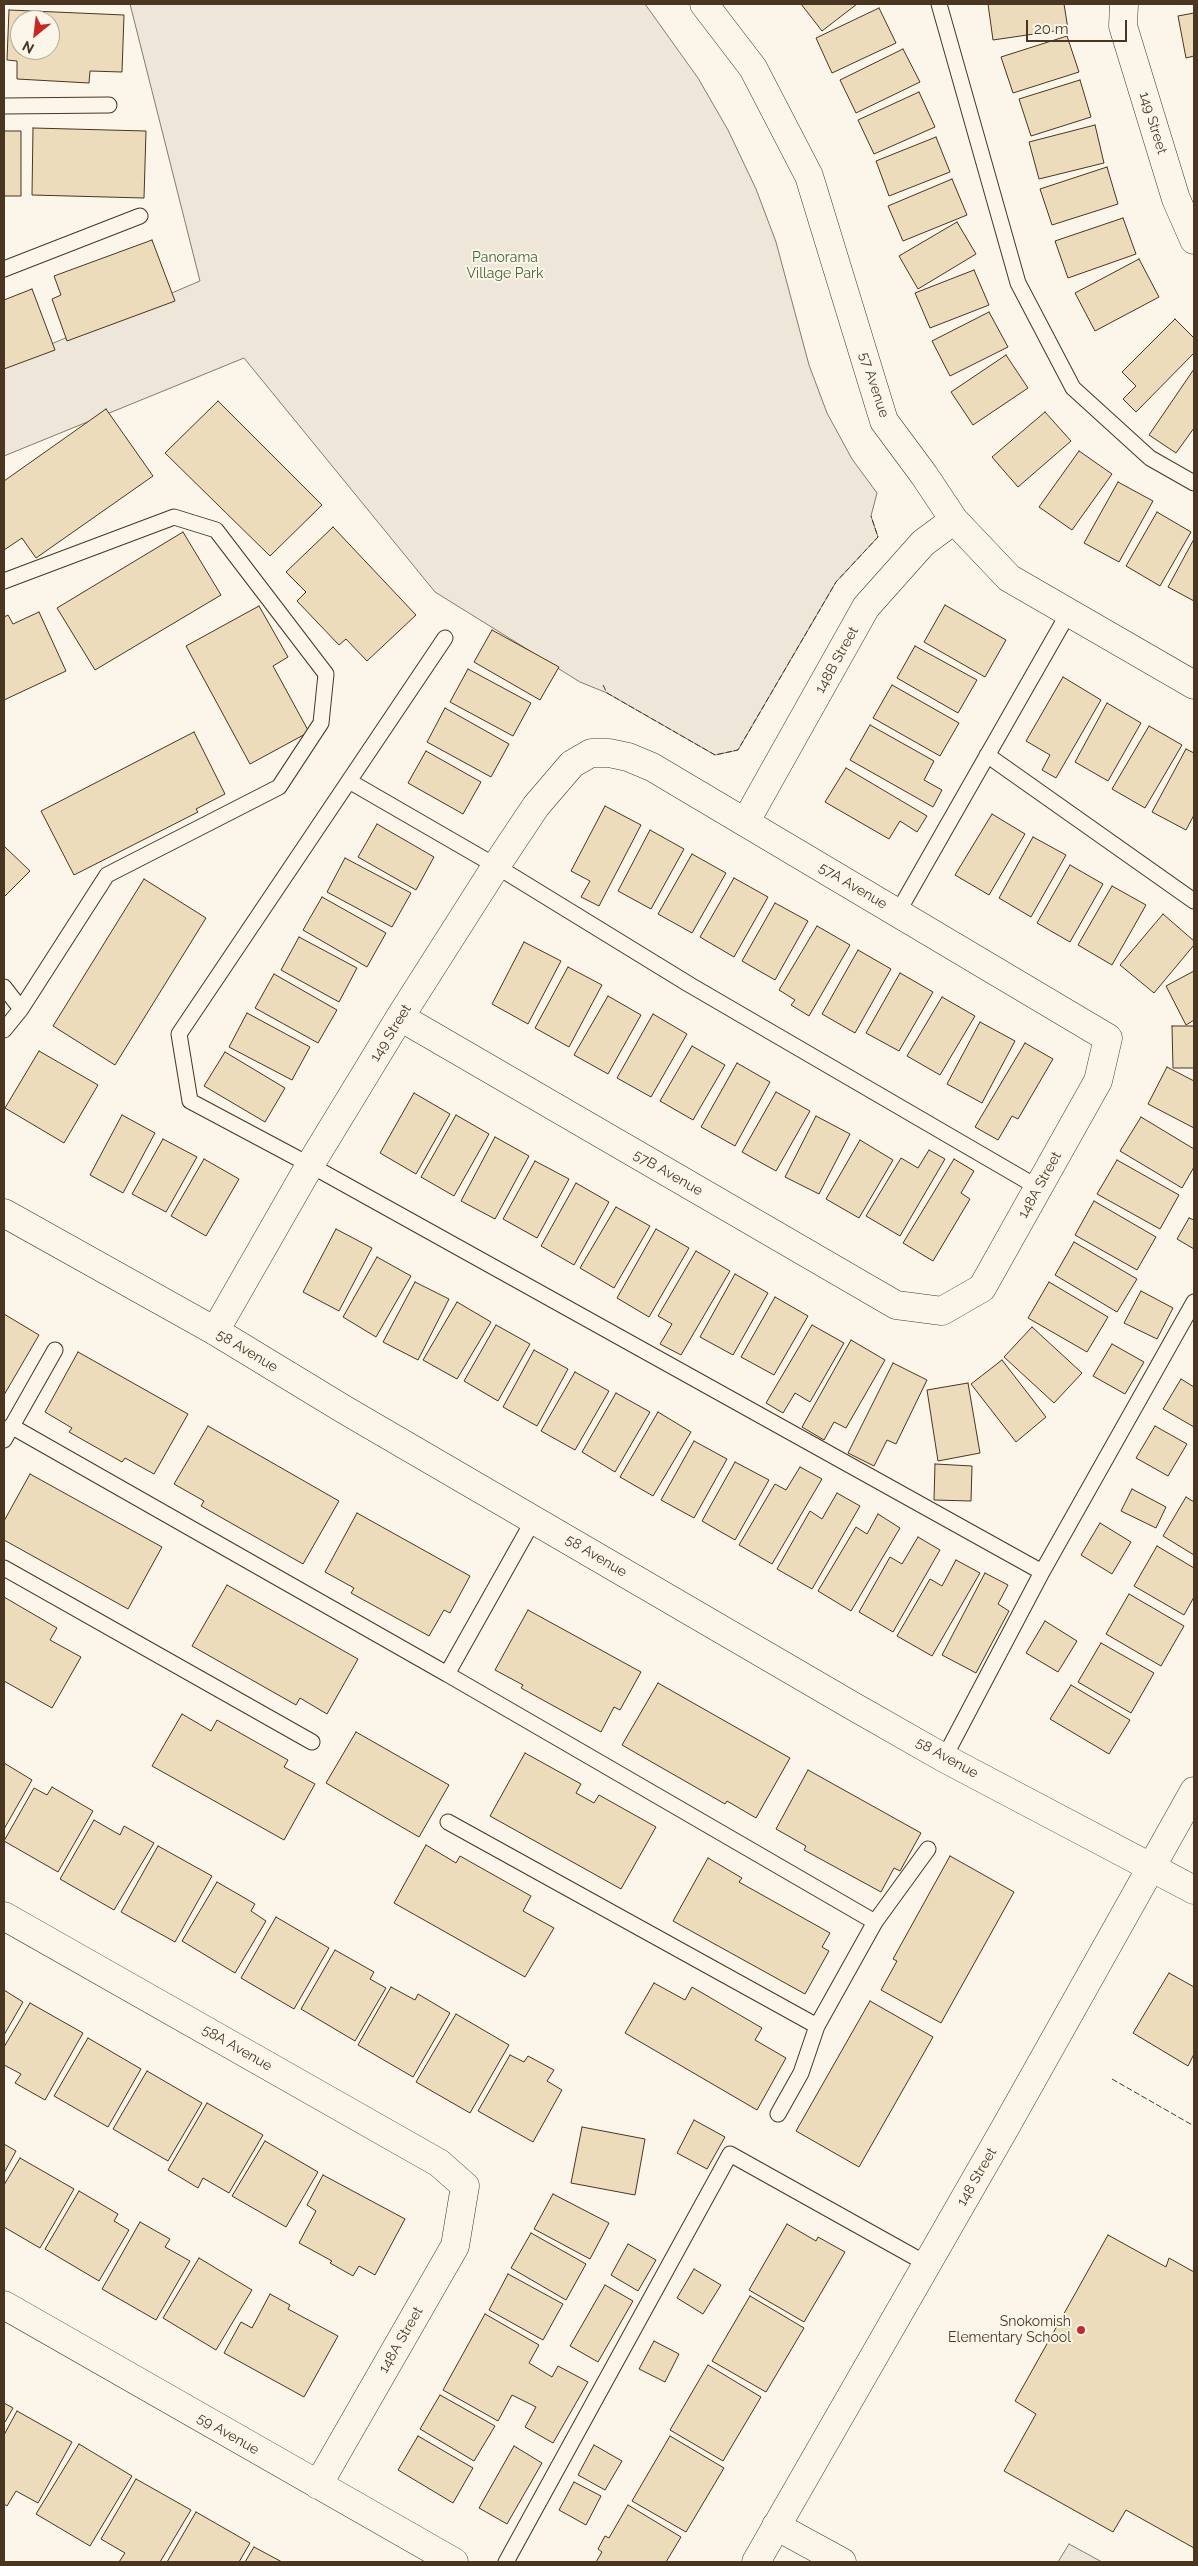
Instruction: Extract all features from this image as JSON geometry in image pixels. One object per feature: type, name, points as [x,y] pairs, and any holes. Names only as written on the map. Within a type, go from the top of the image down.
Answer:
[{"type":"street","name":"57 Avenue","points":[[704,4],[753,68],[809,176],[884,421],[954,520],[1009,578],[1194,685]]},
{"type":"street","name":"149 Street","points":[[1124,4],[1123,26],[1176,199],[1194,240]]},
{"type":"street","name":"148B Street","points":[[746,821],[866,607],[923,543],[954,520]]},
{"type":"street","name":"149 Street","points":[[215,1331],[310,1165],[400,1017],[496,866],[536,806],[572,764],[592,753]]},
{"type":"street","name":"57A Avenue","points":[[592,753],[609,753],[628,757],[652,767],[746,821],[1108,1038]]},
{"type":"street","name":"57B Avenue","points":[[400,1017],[896,1305],[942,1311]]},
{"type":"street","name":"148A Street","points":[[942,1311],[982,1288],[1098,1081],[1108,1038]]},
{"type":"street","name":"58 Avenue","points":[[4,1212],[215,1331],[345,1410],[534,1518],[730,1636],[944,1758],[1152,1866],[1194,1890]]},
{"type":"street","name":"148 Street","points":[[756,2562],[1194,1791]]},
{"type":"street","name":"58A Avenue","points":[[4,1916],[439,2163],[465,2186]]},
{"type":"street","name":"148A Street","points":[[318,2486],[455,2246],[465,2186]]},
{"type":"street","name":"59 Avenue","points":[[4,2305],[454,2562]]},
{"type":"street","points":[[776,2526],[842,2562]]},
{"type":"lane","points":[[939,4],[1018,283],[1073,388],[1150,458],[1194,483]]},
{"type":"lane","points":[[4,106],[109,105]]},
{"type":"lane","points":[[4,269],[140,216]]},
{"type":"lane","points":[[4,580],[174,517],[216,530],[326,674],[321,723],[279,787],[107,875],[22,1009],[4,1030]]},
{"type":"lane","points":[[898,912],[1069,612]]},
{"type":"lane","points":[[445,638],[179,1034],[190,1101],[310,1165],[1042,1572]]},
{"type":"lane","points":[[987,755],[1194,901]]},
{"type":"lane","points":[[349,781],[496,866],[690,985],[1039,1188]]},
{"type":"lane","points":[[4,987],[22,1009]]},
{"type":"lane","points":[[944,1758],[1042,1572],[1194,1302]]},
{"type":"lane","points":[[4,1440],[55,1350]]},
{"type":"lane","points":[[11,1426],[447,1674],[874,1922]]},
{"type":"lane","points":[[447,1674],[534,1518]]},
{"type":"lane","points":[[4,1568],[312,1742]]},
{"type":"lane","points":[[448,1822],[816,2026]]},
{"type":"lane","points":[[778,2114],[801,2073],[816,2026],[874,1922],[928,1849]]},
{"type":"lane","points":[[506,2562],[730,2154],[927,2264]]},
{"type":"green space","name":"Panorama Village Park","points":[[130,4],[645,4],[698,78],[728,130],[756,189],[776,242],[809,365],[827,413],[852,459],[877,493],[871,516],[878,537],[836,582],[738,750],[715,755],[607,693],[580,682],[435,592],[244,358],[4,456],[4,364],[200,281]]},
{"type":"shaded area","points":[[1069,2544],[1102,2562],[1058,2562]]},
{"type":"building","points":[[801,4],[857,4],[822,31]]},
{"type":"building","points":[[988,4],[1064,4],[1068,29],[993,40]]},
{"type":"building","points":[[879,8],[896,43],[832,73],[816,38]]},
{"type":"building","points":[[9,10],[10,60],[60,60],[60,12],[124,15],[122,72],[90,71],[89,83],[17,79],[17,61],[7,60]]},
{"type":"building","points":[[1194,13],[1194,56],[1186,58],[1178,16]]},
{"type":"building","points":[[1067,36],[1079,72],[1013,93],[1001,57]]},
{"type":"building","points":[[903,49],[920,82],[856,113],[840,80]]},
{"type":"building","points":[[1080,80],[1091,117],[1031,136],[1019,99]]},
{"type":"building","points":[[919,92],[935,127],[874,154],[858,120]]},
{"type":"building","points":[[1095,125],[1104,163],[1039,179],[1029,142]]},
{"type":"building","points":[[33,128],[146,131],[144,198],[32,195]]},
{"type":"building","points":[[4,131],[21,131],[21,196],[4,196]]},
{"type":"building","points":[[936,137],[950,172],[889,196],[876,161]]},
{"type":"building","points":[[1107,167],[1118,204],[1052,225],[1040,189]]},
{"type":"building","points":[[952,179],[967,215],[903,241],[888,206]]},
{"type":"building","points":[[1123,218],[1136,254],[1068,278],[1055,241]]},
{"type":"building","points":[[957,222],[976,254],[918,289],[899,256]]},
{"type":"building","points":[[152,240],[175,301],[67,341],[52,299],[61,295],[54,276]]},
{"type":"building","points":[[1139,259],[1159,297],[1095,331],[1075,293]]},
{"type":"building","points":[[974,270],[989,305],[930,328],[915,293]]},
{"type":"building","points":[[32,289],[55,350],[4,369],[4,300]]},
{"type":"building","points":[[989,312],[1008,347],[950,376],[932,341]]},
{"type":"building","points":[[1175,319],[1194,338],[1194,353],[1136,412],[1123,399],[1136,386],[1122,372]]},
{"type":"building","points":[[1006,355],[1028,388],[973,425],[951,392]]},
{"type":"building","points":[[1194,369],[1194,428],[1176,453],[1149,435]]},
{"type":"building","points":[[218,401],[322,505],[270,556],[165,453]]},
{"type":"building","points":[[106,409],[153,476],[36,558],[22,538],[4,550],[4,481]]},
{"type":"building","points":[[1045,412],[1071,441],[1018,487],[992,457]]},
{"type":"building","points":[[1079,451],[1112,474],[1072,530],[1039,507]]},
{"type":"building","points":[[1118,482],[1153,501],[1119,562],[1084,543]]},
{"type":"building","points":[[1157,512],[1191,532],[1160,586],[1126,566]]},
{"type":"building","points":[[333,527],[416,615],[367,661],[346,639],[339,645],[297,601],[306,592],[286,572]]},
{"type":"building","points":[[183,532],[221,595],[95,670],[57,608]]},
{"type":"building","points":[[1194,539],[1194,601],[1168,587]]},
{"type":"building","points":[[945,605],[1006,640],[985,677],[924,642]]},
{"type":"building","points":[[259,606],[288,657],[273,666],[309,732],[250,764],[186,646]]},
{"type":"building","points":[[39,612],[66,671],[4,700],[4,617],[8,615],[13,624]]},
{"type":"building","points":[[492,630],[559,667],[540,700],[474,662]]},
{"type":"building","points":[[915,646],[977,680],[958,713],[897,678]]},
{"type":"building","points":[[468,669],[531,703],[513,736],[450,702]]},
{"type":"building","points":[[1063,677],[1101,700],[1056,778],[1042,770],[1050,755],[1026,741]]},
{"type":"building","points":[[892,685],[959,723],[940,756],[873,718]]},
{"type":"building","points":[[1107,703],[1141,723],[1108,781],[1075,762]]},
{"type":"building","points":[[445,708],[509,744],[491,777],[427,742]]},
{"type":"building","points":[[870,725],[934,761],[924,780],[942,790],[933,807],[850,760]]},
{"type":"building","points":[[1149,726],[1182,745],[1145,808],[1112,789]]},
{"type":"building","points":[[194,732],[225,794],[196,809],[198,812],[74,875],[41,811]]},
{"type":"building","points":[[1186,749],[1194,753],[1194,815],[1186,830],[1152,812]]},
{"type":"building","points":[[426,751],[481,782],[463,814],[408,783]]},
{"type":"building","points":[[846,768],[927,816],[917,832],[900,821],[889,839],[825,802]]},
{"type":"building","points":[[605,806],[641,825],[599,906],[581,897],[590,881],[571,871]]},
{"type":"building","points":[[992,814],[1025,834],[989,895],[955,875]]},
{"type":"building","points":[[377,824],[434,857],[416,890],[358,857]]},
{"type":"building","points":[[650,830],[684,849],[651,909],[618,891]]},
{"type":"building","points":[[1033,837],[1066,855],[1031,917],[999,898]]},
{"type":"building","points":[[4,846],[30,871],[4,897]]},
{"type":"building","points":[[692,854],[726,873],[692,933],[658,914]]},
{"type":"building","points":[[345,858],[411,893],[392,927],[327,892]]},
{"type":"building","points":[[1070,865],[1103,884],[1070,942],[1037,923]]},
{"type":"building","points":[[734,878],[768,897],[734,957],[700,937]]},
{"type":"building","points":[[144,879],[206,918],[115,1065],[53,1026]]},
{"type":"building","points":[[1112,886],[1146,905],[1112,965],[1078,945]]},
{"type":"building","points":[[322,897],[386,933],[367,967],[303,930]]},
{"type":"building","points":[[775,903],[808,921],[775,980],[742,961]]},
{"type":"building","points":[[1163,914],[1194,941],[1194,945],[1154,993],[1120,965]]},
{"type":"building","points":[[817,926],[850,945],[809,1016],[791,1005],[795,1000],[779,990]]},
{"type":"building","points":[[299,937],[357,968],[339,1002],[281,970]]},
{"type":"building","points":[[524,942],[561,961],[528,1024],[492,1004]]},
{"type":"building","points":[[858,950],[891,969],[855,1033],[822,1014]]},
{"type":"building","points":[[568,967],[602,985],[569,1047],[535,1028]]},
{"type":"building","points":[[1194,971],[1194,1020],[1186,1025],[1166,986]]},
{"type":"building","points":[[900,973],[933,992],[899,1051],[866,1033]]},
{"type":"building","points":[[274,974],[337,1010],[318,1043],[255,1008]]},
{"type":"building","points":[[608,996],[641,1015],[608,1074],[574,1055]]},
{"type":"building","points":[[942,997],[975,1016],[940,1075],[907,1056]]},
{"type":"building","points":[[247,1013],[310,1047],[292,1080],[229,1047]]},
{"type":"building","points":[[653,1014],[687,1034],[651,1097],[617,1078]]},
{"type":"building","points":[[980,1022],[1015,1041],[982,1103],[947,1084]]},
{"type":"building","points":[[1172,1026],[1194,1026],[1194,1068],[1173,1068]]},
{"type":"building","points":[[1025,1043],[1053,1059],[1018,1119],[1012,1116],[998,1140],[975,1127]]},
{"type":"building","points":[[692,1046],[725,1065],[693,1120],[660,1101]]},
{"type":"building","points":[[39,1051],[98,1085],[64,1143],[5,1108]]},
{"type":"building","points":[[225,1052],[285,1088],[265,1122],[204,1086]]},
{"type":"building","points":[[737,1063],[770,1082],[735,1146],[701,1127]]},
{"type":"building","points":[[1167,1067],[1194,1081],[1194,1128],[1148,1104]]},
{"type":"building","points":[[776,1092],[810,1111],[776,1171],[742,1152]]},
{"type":"building","points":[[414,1093],[450,1114],[416,1174],[380,1153]]},
{"type":"building","points":[[122,1115],[155,1133],[123,1193],[90,1175]]},
{"type":"building","points":[[456,1115],[489,1134],[454,1196],[421,1177]]},
{"type":"building","points":[[816,1116],[850,1134],[819,1194],[785,1177]]},
{"type":"building","points":[[1141,1117],[1194,1149],[1194,1167],[1182,1188],[1120,1151]]},
{"type":"building","points":[[495,1137],[529,1156],[495,1219],[461,1201]]},
{"type":"building","points":[[163,1139],[197,1157],[166,1212],[132,1194]]},
{"type":"building","points":[[860,1140],[893,1160],[859,1218],[826,1199]]},
{"type":"building","points":[[929,1150],[945,1159],[900,1236],[866,1216],[901,1158],[918,1168]]},
{"type":"building","points":[[204,1159],[239,1179],[206,1236],[171,1216]]},
{"type":"building","points":[[954,1159],[974,1171],[961,1193],[970,1199],[933,1261],[903,1243]]},
{"type":"building","points":[[1117,1160],[1179,1195],[1160,1229],[1097,1194]]},
{"type":"building","points":[[535,1161],[569,1179],[537,1238],[503,1219]]},
{"type":"building","points":[[576,1183],[609,1202],[574,1265],[541,1246]]},
{"type":"building","points":[[1094,1201],[1156,1237],[1137,1270],[1075,1235]]},
{"type":"building","points":[[616,1207],[650,1226],[614,1288],[580,1268]]},
{"type":"building","points":[[1189,1218],[1194,1220],[1194,1249],[1177,1239]]},
{"type":"building","points":[[336,1229],[372,1248],[339,1311],[303,1292]]},
{"type":"building","points":[[656,1229],[689,1248],[649,1317],[617,1298]]},
{"type":"building","points":[[1074,1242],[1137,1279],[1117,1312],[1055,1275]]},
{"type":"building","points":[[696,1251],[730,1271],[681,1355],[660,1344],[672,1324],[658,1316]]},
{"type":"building","points":[[377,1257],[411,1276],[376,1337],[343,1317]]},
{"type":"building","points":[[735,1274],[768,1293],[733,1355],[700,1337]]},
{"type":"building","points":[[415,1282],[449,1299],[418,1360],[383,1342]]},
{"type":"building","points":[[1049,1282],[1108,1317],[1087,1352],[1028,1318]]},
{"type":"building","points":[[1141,1291],[1173,1308],[1157,1339],[1124,1323]]},
{"type":"building","points":[[775,1297],[808,1316],[774,1375],[741,1357]]},
{"type":"building","points":[[457,1302],[491,1322],[457,1379],[423,1360]]},
{"type":"building","points":[[4,1314],[39,1335],[4,1395]]},
{"type":"building","points":[[496,1325],[530,1344],[498,1401],[464,1381]]},
{"type":"building","points":[[812,1325],[844,1343],[810,1402],[795,1393],[783,1413],[766,1403]]},
{"type":"building","points":[[1032,1327],[1082,1373],[1054,1403],[1004,1357]]},
{"type":"building","points":[[851,1340],[885,1360],[846,1428],[834,1422],[824,1440],[802,1427]]},
{"type":"building","points":[[1112,1344],[1144,1362],[1125,1394],[1093,1376]]},
{"type":"building","points":[[534,1350],[568,1369],[537,1426],[503,1407]]},
{"type":"building","points":[[78,1352],[188,1414],[154,1474],[125,1458],[122,1462],[69,1432],[72,1428],[45,1412]]},
{"type":"building","points":[[1002,1360],[1046,1417],[1016,1442],[971,1384]]},
{"type":"building","points":[[893,1363],[927,1380],[896,1444],[887,1440],[874,1466],[848,1453]]},
{"type":"building","points":[[575,1372],[609,1391],[575,1450],[541,1431]]},
{"type":"building","points":[[1181,1379],[1194,1387],[1194,1427],[1163,1409]]},
{"type":"building","points":[[968,1383],[980,1453],[938,1461],[927,1390]]},
{"type":"building","points":[[616,1393],[650,1412],[615,1472],[582,1452]]},
{"type":"building","points":[[658,1412],[691,1432],[653,1496],[620,1477]]},
{"type":"building","points":[[208,1426],[339,1501],[303,1564],[201,1506],[204,1501],[174,1484]]},
{"type":"building","points":[[1155,1426],[1187,1444],[1168,1476],[1136,1458]]},
{"type":"building","points":[[694,1441],[727,1459],[694,1518],[661,1500]]},
{"type":"building","points":[[735,1462],[769,1480],[735,1540],[702,1521]]},
{"type":"building","points":[[935,1464],[972,1466],[971,1501],[934,1500]]},
{"type":"building","points":[[800,1467],[822,1479],[772,1564],[739,1545],[775,1484],[786,1490]]},
{"type":"building","points":[[30,1474],[162,1547],[128,1609],[4,1540],[4,1521]]},
{"type":"building","points":[[1132,1489],[1166,1507],[1156,1528],[1121,1511]]},
{"type":"building","points":[[837,1493],[860,1506],[812,1589],[777,1569],[810,1511],[822,1519]]},
{"type":"building","points":[[1186,1497],[1194,1502],[1194,1555],[1163,1536]]},
{"type":"building","points":[[357,1513],[470,1576],[450,1613],[444,1610],[429,1636],[351,1593],[354,1588],[325,1572]]},
{"type":"building","points":[[878,1514],[900,1528],[851,1611],[818,1591],[856,1527],[867,1534]]},
{"type":"building","points":[[1100,1523],[1131,1542],[1112,1574],[1081,1555]]},
{"type":"building","points":[[918,1537],[940,1550],[893,1632],[859,1612],[890,1557],[902,1564]]},
{"type":"building","points":[[1157,1546],[1194,1568],[1194,1597],[1184,1615],[1134,1586]]},
{"type":"building","points":[[956,1560],[980,1573],[932,1656],[897,1636],[930,1579],[942,1586]]},
{"type":"building","points":[[985,1573],[1008,1585],[998,1604],[1009,1611],[976,1673],[942,1655]]},
{"type":"building","points":[[227,1585],[358,1659],[327,1714],[300,1698],[296,1705],[192,1646]]},
{"type":"building","points":[[1129,1594],[1184,1626],[1161,1666],[1106,1634]]},
{"type":"building","points":[[4,1597],[57,1628],[50,1640],[81,1657],[52,1708],[4,1681]]},
{"type":"building","points":[[528,1610],[641,1672],[620,1710],[614,1707],[601,1732],[521,1688],[523,1685],[495,1670]]},
{"type":"building","points":[[1045,1621],[1077,1641],[1058,1672],[1026,1653]]},
{"type":"building","points":[[1101,1643],[1154,1673],[1131,1713],[1078,1682]]},
{"type":"building","points":[[658,1683],[790,1758],[756,1818],[727,1801],[725,1804],[622,1745]]},
{"type":"building","points":[[1071,1685],[1130,1720],[1109,1754],[1050,1719]]},
{"type":"building","points":[[182,1714],[211,1731],[217,1720],[288,1760],[284,1767],[315,1784],[284,1840],[152,1766]]},
{"type":"building","points":[[356,1732],[449,1785],[419,1837],[326,1783]]},
{"type":"building","points":[[525,1753],[581,1784],[576,1793],[594,1803],[599,1795],[656,1827],[621,1889],[490,1816]]},
{"type":"building","points":[[4,1763],[32,1780],[4,1829]]},
{"type":"building","points":[[808,1770],[921,1833],[900,1871],[894,1868],[881,1892],[804,1850],[806,1846],[776,1829]]},
{"type":"building","points":[[52,1787],[93,1811],[58,1872],[4,1841],[34,1788],[47,1795]]},
{"type":"building","points":[[94,1820],[120,1835],[124,1826],[154,1843],[114,1910],[60,1879]]},
{"type":"building","points":[[426,1845],[456,1863],[460,1856],[531,1896],[523,1911],[554,1928],[525,1977],[394,1903]]},
{"type":"building","points":[[158,1846],[212,1876],[175,1942],[121,1912]]},
{"type":"building","points":[[950,1856],[1014,1892],[941,2023],[881,1990],[897,1961],[893,1959]]},
{"type":"building","points":[[708,1858],[742,1878],[739,1882],[830,1933],[822,1947],[829,1951],[805,1994],[673,1921]]},
{"type":"building","points":[[217,1882],[255,1904],[251,1911],[266,1921],[235,1973],[182,1941]]},
{"type":"building","points":[[276,1917],[329,1948],[294,2009],[241,1978]]},
{"type":"building","points":[[335,1950],[374,1972],[370,1979],[386,1988],[355,2041],[301,2009]]},
{"type":"building","points":[[1169,1973],[1194,1987],[1194,2054],[1188,2066],[1133,2033]]},
{"type":"building","points":[[654,1983],[685,2000],[692,1987],[762,2028],[755,2040],[786,2058],[757,2110],[625,2033]]},
{"type":"building","points":[[391,1987],[415,2000],[418,1994],[450,2013],[413,2077],[358,2045]]},
{"type":"building","points":[[4,1990],[23,2002],[4,2035]]},
{"type":"building","points":[[870,2001],[933,2037],[859,2167],[796,2131]]},
{"type":"building","points":[[30,2003],[83,2033],[45,2100],[15,2083],[21,2074],[4,2065],[4,2047]]},
{"type":"building","points":[[456,2014],[509,2045],[470,2113],[416,2082]]},
{"type":"building","points":[[88,2038],[141,2069],[108,2127],[54,2096]]},
{"type":"building","points":[[510,2055],[524,2062],[528,2056],[554,2070],[547,2081],[562,2090],[533,2142],[478,2111]]},
{"type":"building","points":[[147,2071],[202,2103],[168,2161],[113,2129]]},
{"type":"building","points":[[207,2103],[263,2135],[229,2193],[203,2178],[198,2188],[168,2170]]},
{"type":"building","points":[[694,2120],[725,2137],[707,2169],[677,2153]]},
{"type":"building","points":[[582,2127],[645,2139],[635,2195],[571,2183]]},
{"type":"building","points":[[265,2141],[318,2172],[286,2227],[232,2196]]},
{"type":"building","points":[[4,2144],[16,2151],[4,2173]]},
{"type":"building","points":[[20,2158],[74,2189],[40,2248],[4,2227],[4,2185]]},
{"type":"building","points":[[323,2175],[405,2219],[375,2275],[359,2266],[353,2276],[330,2263],[332,2261],[299,2243],[316,2211],[307,2205]]},
{"type":"building","points":[[79,2191],[118,2214],[114,2221],[129,2230],[99,2281],[45,2249]]},
{"type":"building","points":[[553,2194],[609,2223],[590,2259],[534,2229]]},
{"type":"building","points":[[140,2222],[170,2239],[165,2247],[190,2261],[156,2320],[102,2289]]},
{"type":"building","points":[[787,2224],[816,2241],[818,2237],[845,2252],[804,2322],[749,2290]]},
{"type":"building","points":[[531,2233],[586,2264],[566,2300],[511,2268]]},
{"type":"building","points":[[1108,2235],[1166,2267],[1169,2258],[1194,2272],[1194,2548],[1126,2510],[1113,2532],[1004,2471],[1036,2414],[1015,2401]]},
{"type":"building","points":[[628,2244],[656,2260],[638,2291],[611,2275]]},
{"type":"building","points":[[199,2258],[252,2290],[216,2350],[163,2318]]},
{"type":"building","points":[[694,2269],[721,2285],[703,2314],[677,2298]]},
{"type":"building","points":[[508,2274],[563,2304],[543,2340],[489,2310]]},
{"type":"building","points":[[605,2285],[633,2301],[598,2362],[570,2346]]},
{"type":"building","points":[[270,2294],[290,2305],[288,2309],[338,2336],[304,2397],[224,2353],[241,2322],[252,2328]]},
{"type":"building","points":[[750,2296],[804,2328],[766,2392],[712,2361]]},
{"type":"building","points":[[485,2314],[539,2345],[529,2363],[552,2377],[558,2366],[588,2382],[553,2443],[525,2427],[536,2407],[512,2395],[498,2421],[443,2390]]},
{"type":"building","points":[[654,2341],[679,2354],[665,2382],[639,2369]]},
{"type":"building","points":[[708,2365],[761,2397],[723,2461],[670,2430]]},
{"type":"building","points":[[440,2395],[495,2426],[474,2461],[420,2429]]},
{"type":"building","points":[[4,2403],[13,2408],[5,2422],[4,2421]]},
{"type":"building","points":[[17,2411],[72,2442],[38,2503],[16,2491],[7,2506],[4,2504],[4,2435]]},
{"type":"building","points":[[418,2436],[473,2468],[453,2503],[398,2470]]},
{"type":"building","points":[[670,2436],[724,2468],[686,2532],[632,2501]]},
{"type":"building","points":[[79,2444],[132,2476],[90,2546],[36,2514]]},
{"type":"building","points":[[594,2445],[622,2461],[605,2490],[578,2475]]},
{"type":"building","points":[[514,2446],[542,2463],[507,2524],[479,2508]]},
{"type":"building","points":[[136,2479],[191,2510],[160,2562],[119,2562],[125,2553],[101,2539]]},
{"type":"building","points":[[574,2482],[601,2496],[586,2525],[559,2510]]},
{"type":"building","points":[[628,2505],[681,2537],[666,2562],[596,2562],[602,2552],[598,2549],[605,2536],[609,2538]]},
{"type":"building","points":[[196,2512],[250,2543],[239,2562],[167,2562]]},
{"type":"building","points":[[254,2547],[282,2562],[245,2562]]},
{"type":"fence","points":[[603,685],[607,693],[715,755],[738,750],[836,582],[878,537],[871,516]]},
{"type":"fence","points":[[1112,2079],[1194,2126]]},
{"type":"place","name":"Snokomish Elementary School","points":[[1081,2330]]}]
